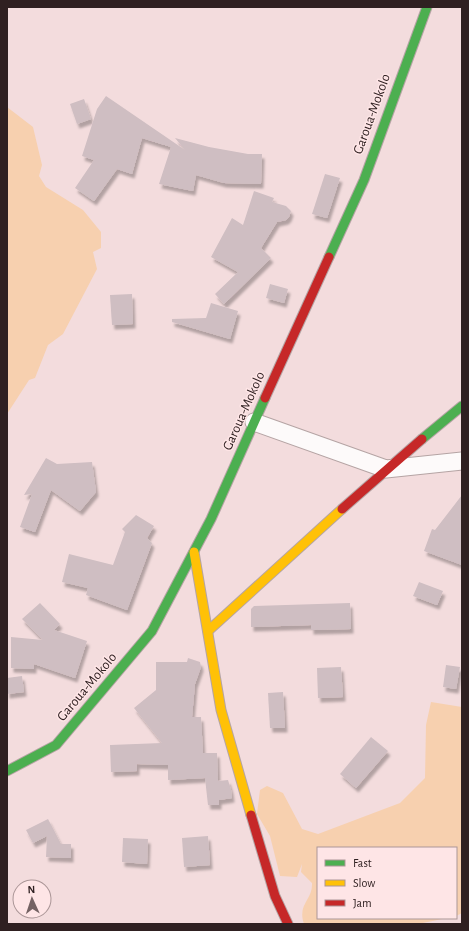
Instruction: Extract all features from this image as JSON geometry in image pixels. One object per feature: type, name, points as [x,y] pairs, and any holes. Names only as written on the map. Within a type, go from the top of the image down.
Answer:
[{"type":"main road","name":"Garoua-Mokolo","points":[[7,771],[56,745],[152,631],[211,519],[364,180],[427,7]]},
{"type":"main road","points":[[208,632],[386,468],[462,406]]},
{"type":"main road","points":[[194,552],[221,710],[275,896],[288,924]]},
{"type":"street","points":[[254,422],[386,468],[462,461]]},
{"type":"shaded area","points":[[7,107],[33,127],[42,165],[39,176],[46,187],[83,210],[101,232],[101,248],[93,252],[97,269],[63,334],[48,345],[35,378],[29,380],[7,414]]},
{"type":"shaded area","points":[[431,702],[462,707],[462,913],[457,916],[457,847],[317,847],[317,919],[442,919],[418,924],[304,924],[302,912],[312,889],[312,883],[301,872],[302,864],[297,877],[280,876],[270,836],[257,814],[260,790],[267,786],[283,793],[302,829],[318,834],[400,803],[425,778],[426,725]]},
{"type":"building","points":[[106,96],[185,150],[175,138],[209,147],[248,154],[262,154],[261,184],[224,183],[196,175],[193,191],[159,184],[171,147],[142,138],[132,174],[117,169],[94,201],[75,188],[94,160],[82,156],[97,109]]},
{"type":"building","points":[[84,99],[91,119],[77,124],[70,104]]},
{"type":"building","points":[[325,174],[340,178],[327,218],[312,214]]},
{"type":"building","points":[[254,191],[274,198],[272,202],[286,206],[291,211],[286,220],[277,222],[261,248],[271,258],[224,304],[215,294],[238,272],[211,257],[232,218],[243,225]]},
{"type":"building","points":[[270,284],[288,289],[284,303],[266,298]]},
{"type":"building","points":[[132,294],[133,324],[112,325],[110,295]]},
{"type":"building","points":[[211,303],[238,311],[230,339],[172,322],[172,319],[206,318]]},
{"type":"building","points":[[46,458],[57,464],[92,462],[96,492],[80,511],[51,490],[35,532],[20,527],[32,494],[24,495]]},
{"type":"building","points":[[462,495],[462,565],[424,551],[432,529],[435,530]]},
{"type":"building","points":[[136,515],[154,526],[147,538],[152,543],[127,610],[86,595],[88,588],[62,582],[69,554],[113,565],[125,532],[122,529]]},
{"type":"building","points":[[419,582],[443,591],[437,605],[413,596]]},
{"type":"building","points":[[40,603],[60,624],[54,630],[87,641],[75,678],[34,664],[34,669],[11,668],[11,637],[43,640],[22,619]]},
{"type":"building","points":[[350,603],[351,629],[311,630],[311,625],[251,627],[251,609],[254,606]]},
{"type":"building","points":[[188,658],[200,662],[201,667],[195,684],[192,717],[201,717],[203,753],[217,753],[218,781],[228,780],[231,790],[232,798],[219,800],[219,805],[208,805],[205,778],[168,780],[168,765],[137,764],[137,771],[111,772],[110,745],[162,743],[134,708],[156,690],[156,662],[187,662]]},
{"type":"building","points":[[446,665],[460,667],[456,689],[443,687]]},
{"type":"building","points":[[341,667],[343,697],[318,698],[317,668]]},
{"type":"building","points":[[22,676],[24,692],[7,694],[7,678]]},
{"type":"building","points":[[283,692],[285,728],[270,728],[268,693]]},
{"type":"building","points":[[371,737],[388,751],[356,788],[340,774]]},
{"type":"building","points":[[48,819],[61,844],[71,844],[71,858],[46,857],[47,836],[33,843],[26,830]]},
{"type":"building","points":[[208,836],[210,865],[184,867],[182,838]]},
{"type":"building","points":[[123,838],[148,839],[147,864],[122,862]]},
{"type":"traffic: fast","points":[[329,257],[364,180],[427,7]]},
{"type":"traffic: fast","points":[[7,771],[56,745],[152,631],[211,519],[265,398]]},
{"type":"traffic: fast","points":[[422,439],[462,406]]},
{"type":"traffic: slow","points":[[208,631],[342,509]]},
{"type":"traffic: slow","points":[[194,552],[221,710],[251,815]]},
{"type":"traffic: jam","points":[[265,398],[329,257]]},
{"type":"traffic: jam","points":[[342,509],[422,439]]},
{"type":"traffic: jam","points":[[251,815],[275,896],[288,924]]}]
